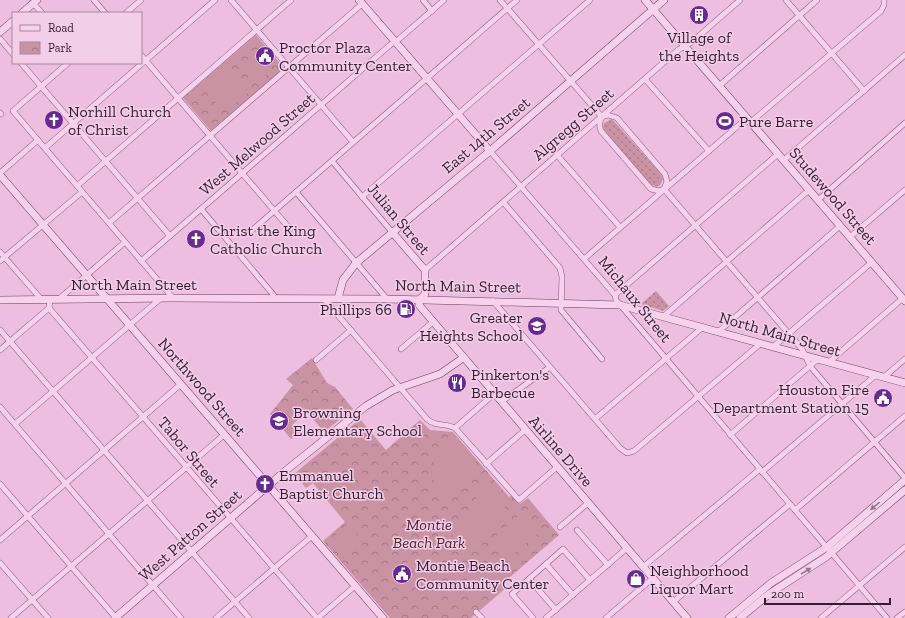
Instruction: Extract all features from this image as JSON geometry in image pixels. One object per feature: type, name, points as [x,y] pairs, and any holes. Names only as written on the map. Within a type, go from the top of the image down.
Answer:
[{"type":"main road","name":"Studewood Street","points":[[645,0],[904,299]]},
{"type":"main road","name":"East 14th Street","points":[[338,298],[343,280],[356,263],[490,151],[664,0]]},
{"type":"main road","points":[[23,12],[35,2]]},
{"type":"main road","name":"Michaux Street","points":[[361,2],[490,151]]},
{"type":"main road","points":[[0,32],[12,22]]},
{"type":"main road","name":"Northwood Street","points":[[0,174],[382,618]]},
{"type":"main road","name":"Julian Street","points":[[392,232],[425,270],[425,294],[419,300]]},
{"type":"main road","name":"North Main Street","points":[[0,300],[108,298],[338,298],[620,305],[905,383]]},
{"type":"main road","name":"Airline Drive","points":[[419,300],[419,305],[463,358],[687,618]]},
{"type":"main road","name":"West Patton Street","points":[[115,618],[229,519],[366,406],[382,395],[400,387],[440,374],[463,358]]},
{"type":"main road","points":[[729,618],[764,588],[829,550],[905,479]]},
{"type":"main road","points":[[740,618],[905,490]]},
{"type":"main road","points":[[764,588],[769,594]]},
{"type":"street","points":[[94,0],[104,12]]},
{"type":"street","points":[[127,12],[141,0]]},
{"type":"street","points":[[142,64],[215,0]]},
{"type":"street","points":[[231,0],[354,142]]},
{"type":"street","points":[[77,186],[291,0]]},
{"type":"street","points":[[423,0],[432,10]]},
{"type":"street","name":"West Melwood Street","points":[[141,261],[444,0]]},
{"type":"street","points":[[500,0],[602,117]]},
{"type":"street","points":[[250,232],[517,0]]},
{"type":"street","points":[[362,197],[590,0]]},
{"type":"street","name":"Algregg Street","points":[[425,270],[504,203],[557,155],[740,0]]},
{"type":"street","points":[[786,0],[864,91]]},
{"type":"street","points":[[719,86],[817,0]]},
{"type":"street","points":[[584,259],[709,151],[832,54],[883,8],[884,0]]},
{"type":"street","points":[[35,2],[41,12]]},
{"type":"street","points":[[109,223],[289,68],[361,2]]},
{"type":"street","points":[[0,39],[12,53]]},
{"type":"street","points":[[784,160],[905,55]]},
{"type":"street","points":[[142,56],[290,229]]},
{"type":"street","points":[[22,64],[170,236]]},
{"type":"street","points":[[67,64],[13,111],[173,298]]},
{"type":"street","points":[[45,148],[141,64]]},
{"type":"street","points":[[646,79],[709,151]]},
{"type":"street","points":[[608,115],[614,116],[622,123],[665,174],[667,182],[664,189],[654,190],[644,181],[601,130],[599,122],[602,117],[608,115]]},
{"type":"street","points":[[818,200],[905,124]]},
{"type":"street","points":[[0,174],[38,140]]},
{"type":"street","name":"Michaux Street","points":[[490,151],[616,295],[616,300],[620,305],[887,618]]},
{"type":"street","points":[[616,295],[778,154]]},
{"type":"street","points":[[557,155],[620,227]]},
{"type":"street","name":"Julian Street","points":[[332,161],[392,232]]},
{"type":"street","points":[[664,189],[802,349],[810,366],[905,479]]},
{"type":"street","points":[[664,316],[809,190]]},
{"type":"street","points":[[850,237],[905,190]]},
{"type":"street","points":[[0,261],[82,192]]},
{"type":"street","points":[[296,192],[387,299]]},
{"type":"street","points":[[504,203],[560,268],[562,277],[562,312],[602,359]]},
{"type":"street","points":[[201,210],[276,299]]},
{"type":"street","points":[[718,332],[840,226]]},
{"type":"street","points":[[59,299],[125,242]]},
{"type":"street","points":[[0,252],[41,299]]},
{"type":"street","points":[[773,347],[872,262]]},
{"type":"street","points":[[16,424],[161,298]]},
{"type":"street","points":[[0,350],[49,308],[50,299]]},
{"type":"street","points":[[324,299],[429,422],[455,428],[519,500],[557,467]]},
{"type":"street","points":[[829,362],[904,299]]},
{"type":"street","points":[[493,301],[617,445],[625,452],[633,452],[760,344]]},
{"type":"street","name":"Tabor Street","points":[[49,308],[229,519],[318,618]]},
{"type":"street","points":[[401,349],[433,322]]},
{"type":"street","points":[[595,419],[703,327]]},
{"type":"street","points":[[0,330],[249,618]]},
{"type":"street","points":[[316,360],[351,330]]},
{"type":"street","points":[[730,435],[818,359]]},
{"type":"street","points":[[884,377],[905,359]]},
{"type":"street","points":[[501,402],[550,367]]},
{"type":"street","points":[[643,567],[843,404],[876,375]]},
{"type":"street","points":[[0,540],[181,384]]},
{"type":"street","points":[[455,428],[494,394]]},
{"type":"street","points":[[0,407],[181,618]]},
{"type":"street","points":[[795,510],[905,416]]},
{"type":"street","points":[[486,464],[526,430]]},
{"type":"street","points":[[12,618],[224,434]]},
{"type":"street","points":[[0,484],[115,618]]},
{"type":"street","points":[[560,527],[588,503]]},
{"type":"street","points":[[673,602],[790,504]]},
{"type":"street","points":[[578,530],[608,565]]},
{"type":"street","points":[[216,618],[312,536]]},
{"type":"street","points":[[821,618],[905,547]]},
{"type":"street","points":[[546,618],[627,548]]},
{"type":"street","points":[[533,618],[512,594],[563,549],[590,580]]},
{"type":"street","points":[[0,563],[48,618]]},
{"type":"street","points":[[546,564],[573,595]]},
{"type":"street","points":[[606,618],[653,578]]},
{"type":"street","points":[[529,579],[556,610]]},
{"type":"street","points":[[318,618],[355,586]]},
{"type":"street","points":[[476,612],[482,618]]},
{"type":"street","points":[[897,618],[905,612]]},
{"type":"green space","points":[[256,35],[284,68],[211,131],[183,98]]},
{"type":"green space","points":[[256,54],[271,71],[260,81],[245,64]]},
{"type":"green space","points":[[225,71],[229,71],[248,92],[234,104],[225,108],[216,103],[203,89]]},
{"type":"green space","points":[[612,119],[661,174],[663,179],[660,185],[656,187],[650,184],[605,131],[603,127],[604,123]]},
{"type":"green space","points":[[656,291],[669,306],[663,311],[641,304]]},
{"type":"green space","points":[[312,358],[327,383],[335,387],[353,409],[324,432],[307,412],[293,424],[300,432],[291,439],[270,414],[293,385],[286,379]]},
{"type":"green space","name":"Montie Beach Park","points":[[360,419],[386,450],[420,420],[430,430],[453,432],[509,497],[512,495],[520,504],[528,498],[559,535],[503,583],[506,588],[471,618],[390,618],[323,541],[345,522],[313,483],[306,488],[294,474]]},
{"type":"green space","points":[[451,434],[481,469],[481,472],[465,486],[446,498],[439,491],[433,474],[436,457],[445,441]]},
{"type":"green space","points":[[486,484],[510,500],[476,551],[452,535]]},
{"type":"green space","points":[[520,514],[537,534],[506,561],[489,542]]},
{"type":"green space","points":[[348,524],[363,542],[347,555],[332,538]]},
{"type":"green space","points":[[415,555],[425,568],[416,575],[406,563]]},
{"type":"place","name":"Village of the Heights","points":[[699,15]]},
{"type":"place","name":"Proctor Plaza Community Center","points":[[265,56]]},
{"type":"place","name":"Norhill Church of Christ","points":[[54,120]]},
{"type":"place","name":"Pure Barre","points":[[725,121]]},
{"type":"place","name":"Christ the King Catholic Church","points":[[196,239]]},
{"type":"place","name":"Phillips 66","points":[[406,309]]},
{"type":"place","name":"Greater Heights School","points":[[537,326]]},
{"type":"place","name":"Pinkerton's Barbecue","points":[[457,383]]},
{"type":"place","name":"Houston Fire Department Station 15","points":[[883,398]]},
{"type":"place","name":"Browning Elementary School","points":[[279,421]]},
{"type":"place","name":"Emmanuel Baptist Church","points":[[265,484]]},
{"type":"place","name":"Montie Beach Community Center","points":[[402,574]]},
{"type":"place","name":"Neighborhood Liquor Mart","points":[[636,579]]}]
